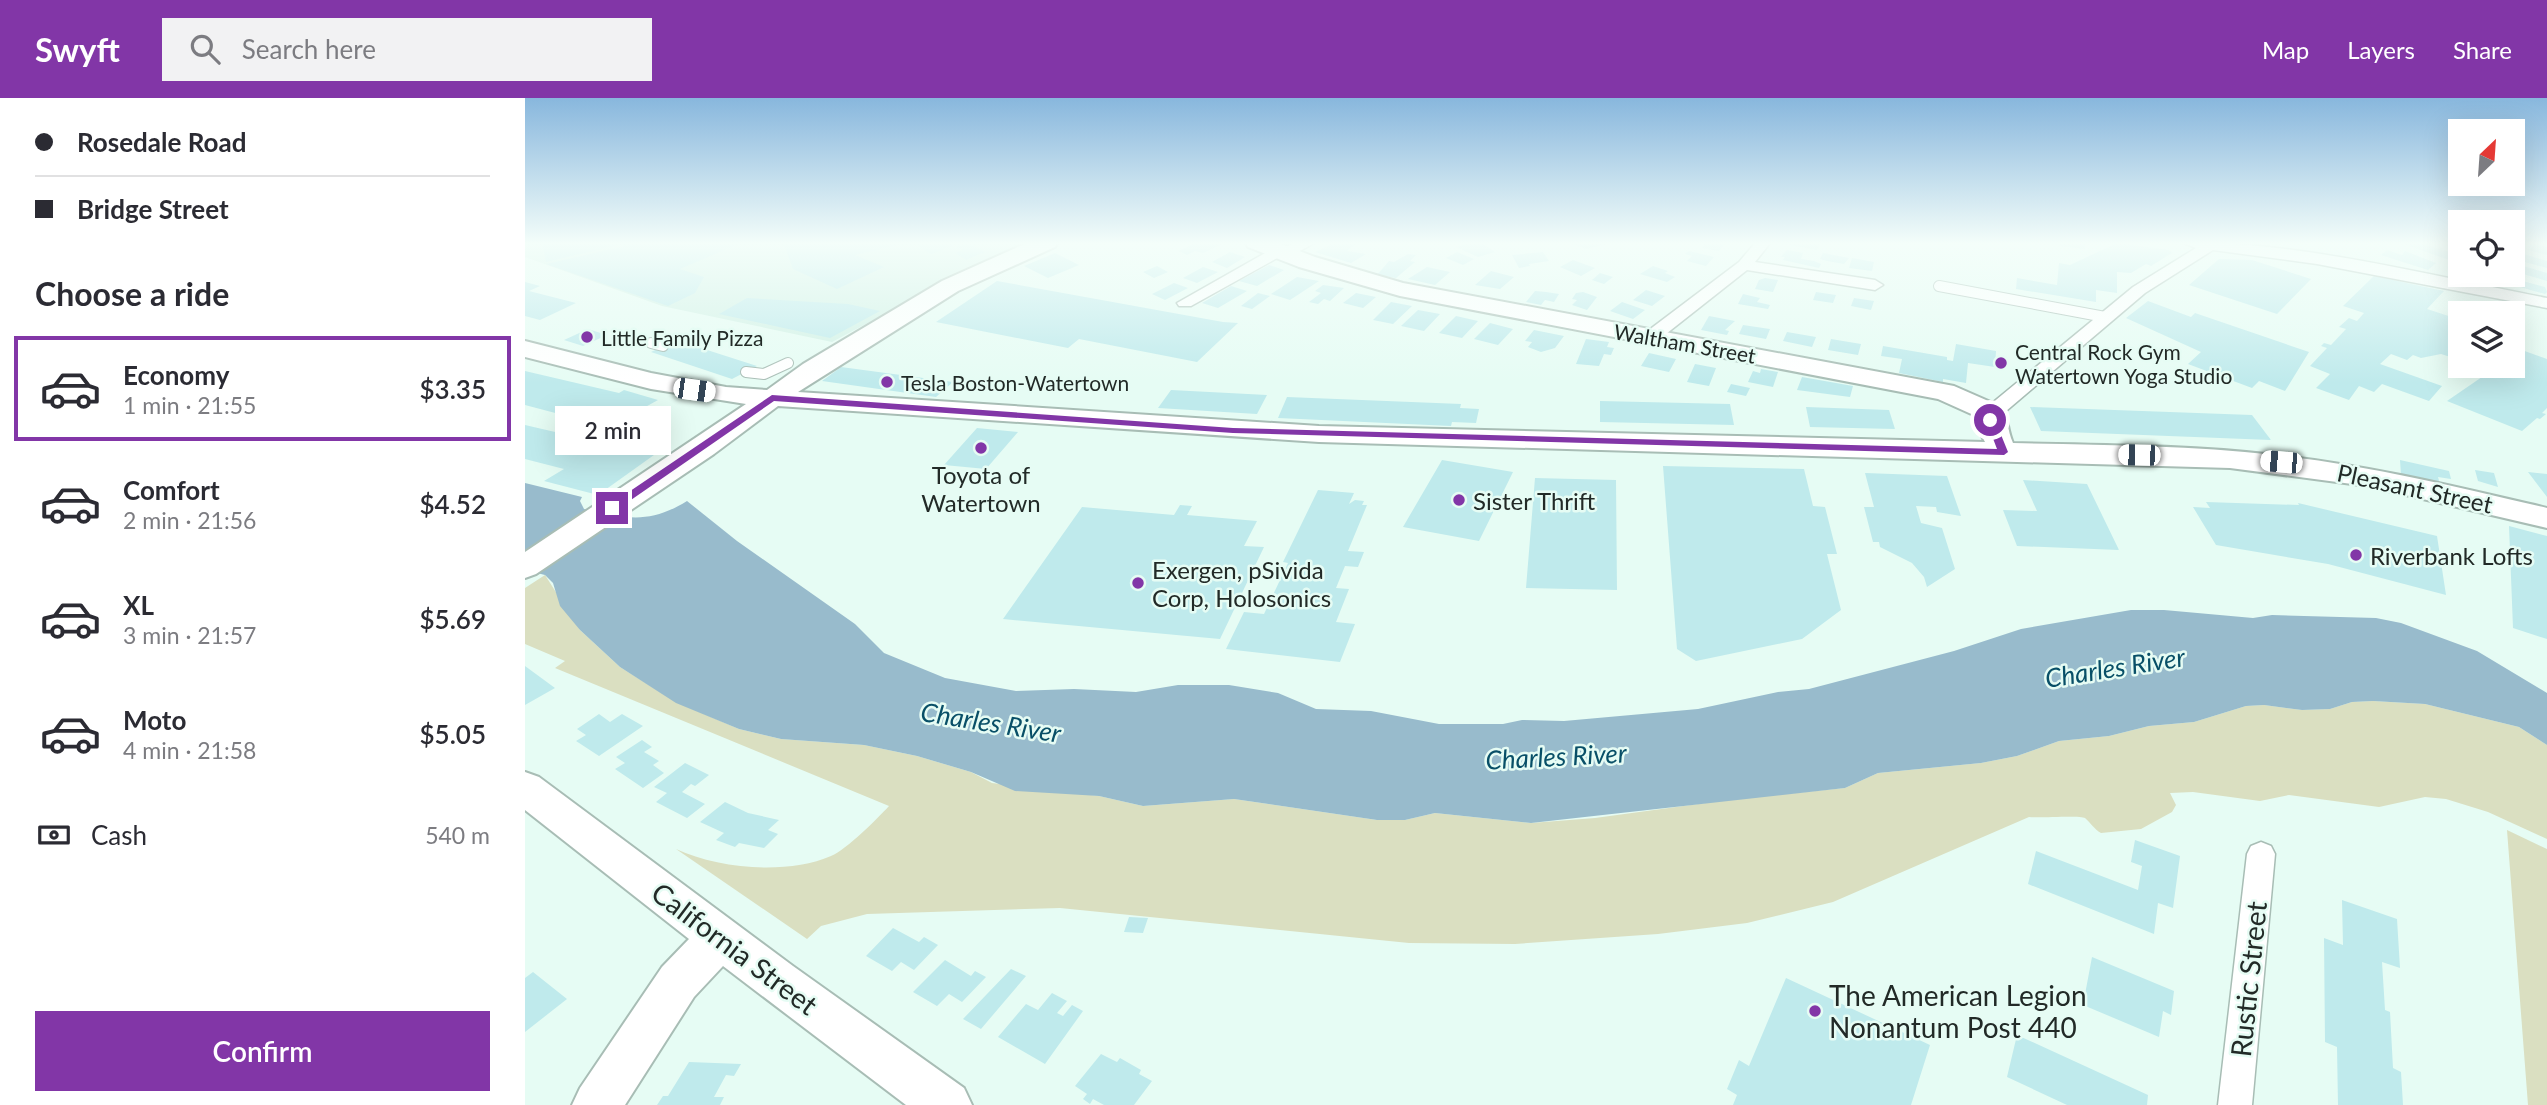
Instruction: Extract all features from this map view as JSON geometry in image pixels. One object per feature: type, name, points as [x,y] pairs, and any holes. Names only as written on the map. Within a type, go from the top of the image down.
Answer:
[{"type":"street","points":[[525,567],[812,369],[945,289]]},
{"type":"street","points":[[1185,303],[1212,289]]},
{"type":"street","name":"Waltham Street","points":[[1400,289],[1920,386],[1945,392],[1992,413]]},
{"type":"street","points":[[1651,337],[1713,289]]},
{"type":"street","points":[[2004,452],[1992,429],[1992,413],[2141,289]]},
{"type":"street","points":[[2495,289],[2547,303]]},
{"type":"street","name":"Pleasant Street","points":[[525,349],[673,386],[772,398],[1259,432],[2183,456],[2306,465],[2547,518]]},
{"type":"street","name":"California Street","points":[[525,788],[947,1105]]},
{"type":"street","name":"Rustic Street","points":[[2235,1105],[2261,854]]},
{"type":"street","points":[[597,1105],[678,982],[721,937]]},
{"type":"lane","points":[[1955,289],[2105,317]]},
{"type":"lane","points":[[651,343],[663,346]]},
{"type":"lane","points":[[746,372],[764,374],[788,363]]},
{"type":"shaded area","points":[[614,289],[931,289],[832,342],[662,306]]},
{"type":"shaded area","points":[[545,575],[580,630],[620,667],[676,702],[739,729],[781,739],[864,745],[917,756],[971,772],[992,783],[1099,796],[1143,806],[1234,799],[1377,820],[1405,820],[1435,813],[1531,823],[1595,818],[1735,799],[1845,788],[1878,773],[1981,763],[2017,756],[2059,741],[2109,736],[2149,726],[2194,722],[2246,706],[2330,709],[2352,702],[2373,701],[2425,704],[2519,727],[2547,745],[2547,839],[2488,812],[2446,799],[2425,797],[2379,807],[2289,795],[2260,801],[2193,792],[2170,793],[2176,805],[2172,812],[2141,829],[2101,833],[2082,817],[2029,817],[1833,902],[1747,923],[1658,934],[1515,944],[1409,943],[1060,908],[867,914],[821,926],[807,939],[676,849],[732,865],[794,866],[831,856],[870,826],[889,806],[555,668],[565,661],[525,644],[525,588]]},
{"type":"shaded area","points":[[2507,830],[2547,849],[2547,1105],[2528,1105]]},
{"type":"water","name":"Charles River","points":[[525,483],[582,497],[580,501],[584,509],[625,517],[660,514],[687,501],[737,541],[855,624],[884,653],[945,678],[1016,691],[1074,689],[1136,692],[1178,685],[1229,685],[1278,693],[1316,709],[1371,711],[1439,724],[1564,721],[1698,709],[1778,692],[1809,689],[1954,651],[2021,629],[2131,610],[2164,610],[2253,618],[2272,615],[2376,618],[2401,623],[2477,651],[2547,693],[2547,745],[2519,727],[2425,704],[2373,701],[2352,702],[2330,709],[2246,706],[2194,722],[2149,726],[2109,736],[2059,741],[2017,756],[1981,763],[1878,773],[1845,788],[1531,823],[1435,813],[1405,820],[1377,820],[1234,799],[1143,806],[1099,796],[1015,791],[971,772],[917,756],[864,745],[781,739],[739,729],[676,703],[620,667],[580,630],[560,606],[553,583],[545,575],[525,570]]},
{"type":"building","points":[[525,289],[533,289],[529,291],[576,303],[540,320],[525,316]]},
{"type":"building","points":[[619,289],[697,289],[695,293],[668,306]]},
{"type":"building","points":[[985,289],[1041,289],[1238,323],[1197,362],[1079,339],[1068,348],[936,322]]},
{"type":"building","points":[[1162,289],[1186,289],[1165,300],[1152,294]]},
{"type":"building","points":[[1226,289],[1247,291],[1218,308],[1202,303]]},
{"type":"building","points":[[1279,289],[1307,289],[1290,300],[1271,294]]},
{"type":"building","points":[[1343,289],[1330,301],[1324,299],[1318,304],[1309,302],[1321,293],[1315,291]]},
{"type":"building","points":[[2016,289],[2117,289],[2117,293],[2096,290],[2096,302]]},
{"type":"building","points":[[2201,289],[2301,289],[2277,314]]},
{"type":"building","points":[[2361,289],[2444,291],[2427,309],[2448,316],[2448,356],[2441,354],[2421,358],[2413,355],[2407,360],[2391,354],[2380,364],[2442,386],[2429,401],[2382,384],[2374,392],[2359,386],[2349,400],[2316,388],[2330,374],[2310,366],[2327,348],[2321,346],[2324,343],[2331,345],[2346,329],[2339,327],[2349,318],[2357,321],[2364,313],[2343,306]]},
{"type":"building","points":[[2527,289],[2546,289],[2545,294]]},
{"type":"building","points":[[1646,290],[1665,296],[1652,306],[1633,300]]},
{"type":"building","points":[[1535,291],[1559,294],[1554,302],[1545,300],[1541,305],[1526,302]]},
{"type":"building","points":[[1583,292],[1597,297],[1587,310],[1572,305],[1577,300],[1572,299],[1576,293]]},
{"type":"building","points":[[1816,292],[1836,295],[1833,303],[1813,300]]},
{"type":"building","points":[[1258,293],[1270,296],[1252,309],[1241,306]]},
{"type":"building","points":[[1356,293],[1376,297],[1363,308],[1343,303]]},
{"type":"building","points":[[1743,294],[1760,298],[1757,302],[1770,305],[1768,309],[1738,304]]},
{"type":"building","points":[[747,298],[848,304],[880,311],[830,338],[719,314]]},
{"type":"building","points":[[1854,298],[1874,301],[1871,310],[1851,306]]},
{"type":"building","points":[[2148,301],[2191,317],[2195,313],[2309,352],[2285,391],[2259,381],[2252,388],[2188,364],[2201,352],[2126,318]]},
{"type":"building","points":[[1391,302],[1412,306],[1393,324],[1373,320]]},
{"type":"building","points":[[1622,302],[1645,310],[1633,319],[1610,311]]},
{"type":"building","points":[[1418,310],[1440,314],[1424,331],[1401,326]]},
{"type":"building","points":[[1456,316],[1478,321],[1462,338],[1439,333]]},
{"type":"building","points":[[1709,316],[1735,321],[1725,330],[1729,331],[1727,335],[1701,330]]},
{"type":"building","points":[[1490,323],[1513,329],[1498,345],[1474,339]]},
{"type":"building","points":[[1743,325],[1770,329],[1766,339],[1739,334]]},
{"type":"building","points":[[588,329],[607,335],[583,346],[564,340]]},
{"type":"building","points":[[1534,330],[1564,336],[1555,348],[1541,352],[1528,347],[1532,342],[1525,341]]},
{"type":"building","points":[[1787,332],[1816,337],[1812,347],[1783,341]]},
{"type":"building","points":[[1586,339],[1609,342],[1607,347],[1614,348],[1611,355],[1604,354],[1599,366],[1576,364]]},
{"type":"building","points":[[1831,339],[1861,344],[1858,355],[1828,350]]},
{"type":"building","points":[[676,340],[757,366],[732,379],[651,352]]},
{"type":"building","points":[[1956,344],[1996,351],[1995,367],[1968,363],[1966,383],[1943,379],[1943,382],[1899,373],[1902,359],[1881,356],[1883,346],[1947,357],[1947,360],[1953,361]]},
{"type":"building","points":[[2525,351],[2547,359],[2547,408],[2542,413],[2546,414],[2522,431],[2447,401],[2481,378],[2525,378]]},
{"type":"building","points":[[1649,353],[1676,359],[1669,372],[1641,366]]},
{"type":"building","points":[[1695,364],[1716,368],[1709,386],[1687,382]]},
{"type":"building","name":"Tesla Boston-Watertown","points":[[841,367],[953,382],[936,397],[822,381]]},
{"type":"building","points":[[1761,369],[1778,372],[1773,387],[1748,382],[1753,371],[1760,373]]},
{"type":"building","points":[[525,371],[619,393],[624,390],[658,400],[640,410],[633,408],[622,415],[609,411],[597,418],[578,419],[525,405]]},
{"type":"building","points":[[1802,377],[1853,386],[1850,397],[1797,390]]},
{"type":"building","points":[[1731,384],[1750,388],[1746,396],[1727,392]]},
{"type":"building","points":[[1171,390],[1267,395],[1257,414],[1158,408]]},
{"type":"building","points":[[1287,397],[1461,404],[1460,408],[1479,409],[1476,423],[1452,422],[1451,426],[1278,418]]},
{"type":"building","points":[[1600,401],[1730,404],[1734,425],[1600,422]]},
{"type":"building","points":[[1806,407],[1889,410],[1895,429],[1810,427]]},
{"type":"building","points":[[2030,407],[2252,415],[2271,440],[2041,431]]},
{"type":"building","points":[[525,425],[654,455],[598,495],[544,481],[564,469],[525,459]]},
{"type":"building","name":"Toyota of Watertown","points":[[977,428],[1018,432],[986,469],[944,465]]},
{"type":"building","name":"Sister Thrift","points":[[1442,460],[1513,472],[1479,541],[1403,527]]},
{"type":"building","points":[[2400,460],[2449,471],[2451,479],[2438,477],[2440,484],[2401,475]]},
{"type":"building","points":[[1663,466],[1804,469],[1813,506],[1825,507],[1837,554],[1827,554],[1841,610],[1802,639],[1696,661],[1677,649]]},
{"type":"building","points":[[2475,470],[2494,473],[2498,487],[2478,481]]},
{"type":"building","points":[[2528,472],[2547,474],[2547,497]]},
{"type":"building","points":[[1865,473],[1947,476],[1961,516],[1937,512],[1936,507],[1916,506],[1921,523],[1942,528],[1955,569],[1927,587],[1924,577],[1912,563],[1880,547],[1879,542],[1873,542],[1864,507],[1874,507]]},
{"type":"building","points":[[1535,478],[1616,480],[1617,590],[1526,588]]},
{"type":"building","points":[[2023,480],[2087,484],[2119,550],[2017,546],[2003,510],[2037,511]]},
{"type":"building","points":[[1318,490],[1354,493],[1349,504],[1355,500],[1364,501],[1362,505],[1367,505],[1348,551],[1364,552],[1358,567],[1345,566],[1336,588],[1349,589],[1336,622],[1355,624],[1340,662],[1226,649],[1244,612],[1264,614],[1288,563],[1283,562]]},
{"type":"building","name":"Riverbank Lofts","points":[[2206,502],[2299,505],[2298,503],[2437,536],[2446,595],[2328,564],[2216,545],[2193,507],[2210,508]]},
{"type":"building","name":"Exergen, pSivida Corp, Holosonics","points":[[1180,505],[1192,506],[1187,515],[1257,521],[1244,546],[1264,547],[1220,639],[1003,619],[1082,507],[1174,515]]},
{"type":"building","points":[[2509,526],[2547,536],[2547,639],[2513,628]]},
{"type":"building","points":[[525,666],[555,688],[525,705]]},
{"type":"building","points":[[599,714],[610,722],[622,714],[643,726],[599,756],[576,741],[586,735],[577,729]]},
{"type":"building","points":[[642,740],[652,747],[644,752],[659,761],[653,765],[664,773],[643,788],[615,769],[625,763],[616,757]]},
{"type":"building","points":[[685,763],[709,775],[682,792],[705,804],[687,818],[656,802],[667,793],[654,787]]},
{"type":"building","points":[[725,802],[748,813],[779,820],[768,830],[778,834],[764,848],[739,843],[735,847],[716,840],[724,833],[700,822]]},
{"type":"building","points":[[2135,840],[2180,856],[2173,908],[2158,903],[2154,934],[2028,884],[2036,851],[2138,890],[2142,866],[2131,862]]},
{"type":"building","points":[[2342,900],[2397,919],[2400,968],[2382,962],[2385,1010],[2390,1012],[2393,1068],[2401,1072],[2403,1105],[2338,1105],[2337,1047],[2325,1042],[2324,938],[2343,945]]},
{"type":"building","points":[[1129,917],[1148,918],[1143,933],[1124,932]]},
{"type":"building","points":[[893,928],[919,942],[924,937],[938,945],[914,970],[901,962],[892,971],[866,956]]},
{"type":"building","points":[[2092,957],[2174,991],[2171,1015],[2163,1011],[2159,1037],[2083,1005]]},
{"type":"building","points":[[945,960],[971,976],[975,971],[986,977],[962,1002],[949,994],[937,1006],[913,992]]},
{"type":"building","points":[[1011,969],[1026,976],[981,1029],[963,1019]]},
{"type":"building","points":[[533,972],[567,999],[525,1032],[525,978]]},
{"type":"building","name":"The American Legion Nonantum Post 440","points":[[1786,978],[1930,1045],[1911,1105],[1733,1105],[1737,1095],[1727,1089],[1739,1060],[1749,1066]]},
{"type":"building","points":[[1052,993],[1067,1001],[1057,1013],[1063,1016],[1072,1005],[1083,1011],[1045,1064],[998,1037],[1026,1004],[1038,1010]]},
{"type":"building","points":[[2017,1035],[2148,1095],[2147,1105],[2067,1105],[2007,1077]]},
{"type":"building","points":[[1101,1054],[1117,1062],[1120,1058],[1141,1070],[1139,1074],[1152,1081],[1134,1105],[1104,1105],[1093,1099],[1090,1104],[1083,1099],[1087,1094],[1075,1086]]},
{"type":"building","points":[[689,1062],[741,1064],[734,1076],[726,1075],[714,1097],[724,1097],[720,1105],[657,1105],[663,1096],[668,1096]]},
{"type":"place","name":"Little Family Pizza","points":[[587,337]]},
{"type":"place","name":"Central Rock Gym Watertown Yoga Studio","points":[[2001,363]]},
{"type":"place","name":"Tesla Boston-Watertown","points":[[887,382]]},
{"type":"place","name":"Toyota of Watertown","points":[[981,448]]},
{"type":"place","name":"Sister Thrift","points":[[1459,500]]},
{"type":"place","name":"Riverbank Lofts","points":[[2356,555]]},
{"type":"place","name":"Exergen, pSivida Corp, Holosonics","points":[[1138,583]]},
{"type":"place","name":"The American Legion Nonantum Post 440","points":[[1815,1011]]},
{"type":"route","points":[[612,508],[704,448],[772,398],[1297,433],[2004,452],[1990,420]]}]
